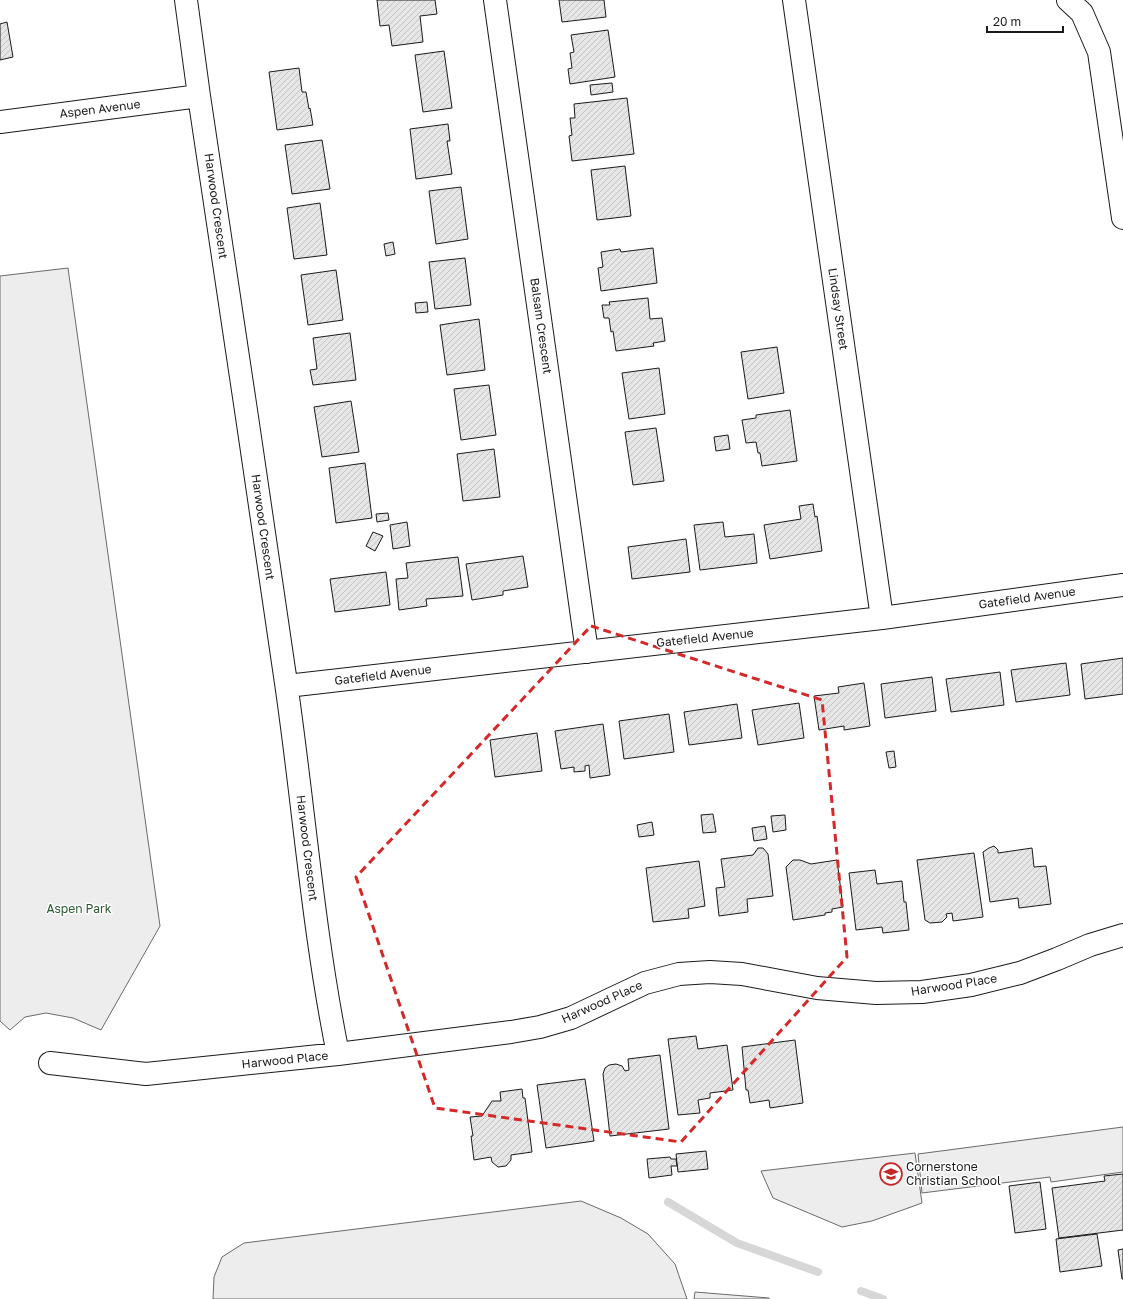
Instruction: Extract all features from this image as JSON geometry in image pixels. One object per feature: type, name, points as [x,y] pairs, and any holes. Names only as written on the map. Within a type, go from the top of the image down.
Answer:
[{"type":"street","name":"Harwood Crescent","points":[[186,0],[287,686],[311,882],[330,1012],[338,1054]]},
{"type":"street","name":"Balsam Crescent","points":[[495,0],[587,652]]},
{"type":"street","name":"Lindsay Street","points":[[794,0],[882,618]]},
{"type":"street","points":[[1068,0],[1082,13],[1099,52],[1123,218]]},
{"type":"street","name":"Aspen Avenue","points":[[0,122],[199,96]]},
{"type":"street","name":"Gatefield Avenue","points":[[287,686],[882,618],[1123,585]]},
{"type":"street","name":"Harwood Place","points":[[50,1063],[146,1074],[338,1054],[512,1032],[540,1027],[570,1018],[645,983],[679,974],[710,972],[734,974],[817,988],[876,993],[922,992],[970,985],[1020,973],[1090,945],[1123,935]]},
{"type":"highlighted area","points":[[591,626],[822,700],[847,957],[681,1142],[435,1108],[356,877]]},
{"type":"shaded area","name":"Aspen Park","points":[[68,268],[160,926],[101,1030],[73,1018],[46,1013],[25,1017],[10,1030],[0,1021],[0,276]]},
{"type":"shaded area","points":[[1123,1127],[1123,1172],[1051,1182],[1050,1177],[922,1193],[918,1154]]},
{"type":"shaded area","points":[[915,1153],[922,1203],[872,1221],[842,1227],[773,1198],[761,1171]]},
{"type":"shaded area","points":[[581,1201],[621,1218],[648,1234],[675,1264],[687,1299],[213,1299],[214,1277],[222,1257],[244,1243]]},
{"type":"shaded area","points":[[695,1292],[769,1298],[769,1299],[694,1299]]},
{"type":"building","points":[[377,0],[435,0],[437,14],[420,16],[423,42],[392,46],[389,25],[380,26]]},
{"type":"building","points":[[559,0],[604,0],[606,17],[562,22]]},
{"type":"building","points":[[7,22],[13,57],[0,60],[0,24]]},
{"type":"building","points":[[608,30],[615,77],[570,84],[568,69],[572,68],[570,53],[574,52],[571,35]]},
{"type":"building","points":[[444,51],[452,108],[423,112],[415,55]]},
{"type":"building","points":[[299,68],[302,92],[306,92],[313,125],[277,130],[269,72]]},
{"type":"building","points":[[612,83],[613,92],[591,95],[590,85]]},
{"type":"building","points":[[627,98],[634,154],[572,161],[569,136],[572,135],[570,118],[575,118],[574,104]]},
{"type":"building","points":[[448,124],[450,141],[447,141],[452,174],[416,179],[410,129]]},
{"type":"building","points":[[322,140],[330,189],[292,194],[285,145]]},
{"type":"building","points":[[625,166],[631,216],[597,220],[591,170]]},
{"type":"building","points":[[461,187],[468,239],[436,244],[429,191]]},
{"type":"building","points":[[320,203],[327,255],[294,259],[287,208]]},
{"type":"building","points":[[393,242],[395,254],[386,256],[384,244]]},
{"type":"building","points":[[653,248],[657,283],[601,291],[598,268],[603,267],[601,252],[620,249],[621,252]]},
{"type":"building","points":[[465,258],[471,305],[435,309],[429,262]]},
{"type":"building","points":[[336,270],[343,320],[308,325],[301,275]]},
{"type":"building","points":[[648,298],[650,319],[662,318],[665,341],[653,343],[654,346],[616,351],[613,331],[611,332],[609,318],[604,318],[602,305],[610,305],[609,302]]},
{"type":"building","points":[[427,302],[428,312],[416,313],[415,303]]},
{"type":"building","points":[[479,319],[485,370],[447,375],[440,325]]},
{"type":"building","points":[[350,333],[356,380],[313,385],[310,370],[317,369],[313,338]]},
{"type":"building","points":[[777,347],[784,393],[748,399],[741,352]]},
{"type":"building","points":[[659,368],[665,414],[629,419],[622,373]]},
{"type":"building","points":[[489,385],[496,435],[461,440],[454,389]]},
{"type":"building","points":[[351,401],[359,452],[322,457],[314,407]]},
{"type":"building","points":[[790,410],[797,461],[762,466],[760,453],[758,453],[756,442],[746,443],[742,420],[756,418],[756,415]]},
{"type":"building","points":[[656,428],[664,481],[633,485],[625,432]]},
{"type":"building","points":[[728,435],[730,449],[716,451],[714,437]]},
{"type":"building","points":[[494,449],[500,497],[463,501],[457,454]]},
{"type":"building","points":[[365,463],[372,518],[336,523],[329,468]]},
{"type":"building","points":[[813,504],[815,517],[817,516],[822,551],[770,559],[764,525],[801,519],[799,506]]},
{"type":"building","points":[[388,513],[389,520],[377,522],[376,514]]},
{"type":"building","points":[[407,522],[410,546],[393,549],[390,525]]},
{"type":"building","points":[[723,522],[725,537],[754,534],[757,563],[700,570],[694,525]]},
{"type":"building","points":[[373,532],[383,536],[375,551],[366,546]]},
{"type":"building","points":[[686,539],[690,572],[632,579],[628,547]]},
{"type":"building","points":[[523,556],[528,587],[503,591],[503,595],[472,600],[466,564]]},
{"type":"building","points":[[458,557],[463,596],[426,599],[427,606],[399,610],[396,579],[408,578],[406,563]]},
{"type":"building","points":[[386,572],[390,605],[335,612],[330,579]]},
{"type":"building","points":[[1123,658],[1123,694],[1085,699],[1081,664]]},
{"type":"building","points":[[1066,663],[1070,695],[1016,702],[1011,670]]},
{"type":"building","points":[[1000,672],[1004,705],[951,712],[946,679]]},
{"type":"building","points":[[932,677],[936,711],[885,718],[881,684]]},
{"type":"building","points":[[864,683],[870,726],[844,730],[844,726],[819,730],[814,696],[839,693],[838,687]]},
{"type":"building","points":[[799,703],[804,738],[758,745],[752,710]]},
{"type":"building","points":[[737,704],[742,738],[689,745],[684,712]]},
{"type":"building","points":[[669,714],[674,752],[624,759],[619,721]]},
{"type":"building","points":[[603,724],[610,775],[590,778],[589,765],[585,766],[585,771],[574,772],[574,767],[561,769],[555,731]]},
{"type":"building","points":[[537,733],[542,771],[495,777],[490,740]]},
{"type":"building","points":[[894,751],[896,767],[889,768],[886,752]]},
{"type":"building","points":[[713,814],[716,832],[703,833],[701,815]]},
{"type":"building","points":[[785,815],[786,830],[773,832],[771,816]]},
{"type":"building","points":[[652,822],[654,835],[639,837],[637,825]]},
{"type":"building","points":[[765,826],[767,839],[754,841],[752,828]]},
{"type":"building","points":[[994,846],[998,850],[998,853],[1032,848],[1034,867],[1046,866],[1051,904],[1019,908],[1018,898],[990,902],[983,852]]},
{"type":"building","points":[[758,848],[763,848],[768,854],[773,896],[747,899],[748,912],[719,916],[716,888],[725,887],[721,859],[753,855]]},
{"type":"building","points":[[974,853],[983,917],[953,921],[952,913],[946,914],[947,917],[942,922],[930,923],[925,920],[917,860]]},
{"type":"building","points":[[793,860],[800,860],[811,864],[837,860],[843,907],[832,909],[832,912],[825,913],[825,915],[793,920],[786,867]]},
{"type":"building","points":[[699,861],[705,906],[688,909],[689,918],[653,922],[646,868]]},
{"type":"building","points":[[875,870],[877,884],[902,881],[909,930],[883,933],[882,927],[856,930],[849,873]]},
{"type":"building","points":[[696,1036],[698,1049],[727,1045],[733,1090],[710,1093],[710,1098],[698,1100],[700,1113],[678,1115],[668,1039]]},
{"type":"building","points":[[795,1040],[803,1103],[770,1108],[769,1100],[750,1103],[748,1090],[746,1090],[742,1047]]},
{"type":"building","points":[[660,1055],[669,1129],[610,1136],[603,1074],[605,1068],[609,1065],[616,1064],[622,1066],[625,1071],[629,1070],[628,1059]]},
{"type":"building","points":[[585,1079],[594,1141],[546,1148],[537,1085]]},
{"type":"building","points":[[522,1089],[523,1098],[525,1098],[532,1152],[511,1155],[511,1160],[506,1166],[498,1167],[492,1162],[491,1157],[474,1160],[471,1136],[473,1136],[470,1117],[482,1116],[492,1101],[501,1101],[500,1092]]},
{"type":"building","points":[[706,1151],[708,1169],[678,1172],[676,1154]]},
{"type":"building","points":[[670,1157],[671,1159],[676,1159],[677,1166],[671,1166],[672,1175],[649,1178],[647,1159]]},
{"type":"building","points":[[1123,1174],[1123,1230],[1059,1238],[1052,1188],[1105,1181],[1104,1176]]},
{"type":"building","points":[[1040,1182],[1046,1229],[1015,1233],[1009,1186]]},
{"type":"building","points":[[1097,1234],[1102,1266],[1060,1272],[1056,1239]]},
{"type":"building","points":[[1123,1249],[1123,1279],[1122,1279],[1118,1250]]},
{"type":"waterway","points":[[668,1202],[737,1243],[818,1272]]},
{"type":"waterway","points":[[861,1291],[883,1299]]},
{"type":"place","name":"Cornerstone Christian School","points":[[891,1174]]}]
